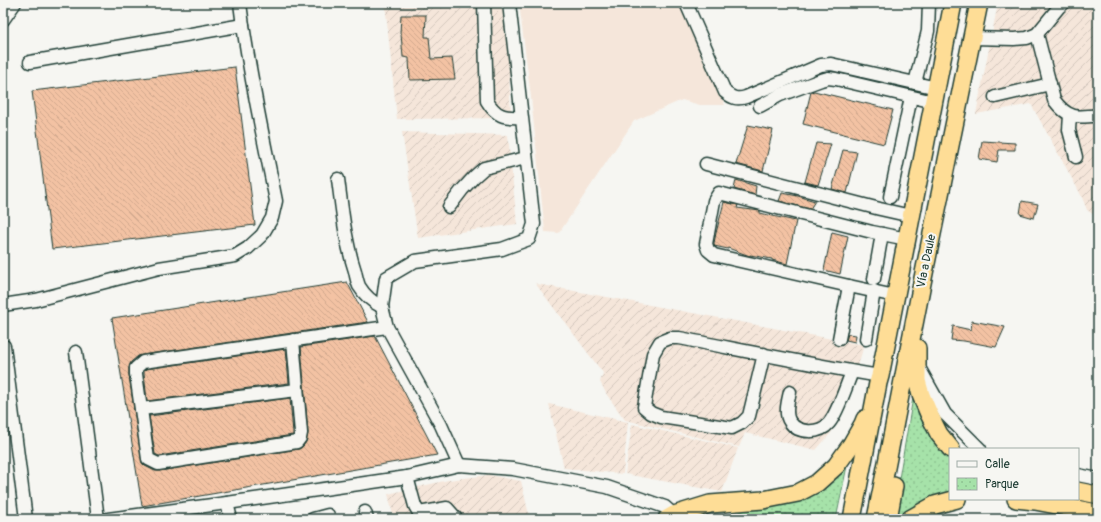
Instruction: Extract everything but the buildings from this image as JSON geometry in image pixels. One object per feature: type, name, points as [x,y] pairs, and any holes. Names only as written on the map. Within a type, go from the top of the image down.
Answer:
[{"type":"highway","name":"Vía a Daule","points":[[852,519],[953,3]]},
{"type":"highway","name":"Vía a Daule","points":[[879,518],[922,283],[979,3]]},
{"type":"highway","points":[[922,283],[916,364],[917,381],[929,414],[939,434],[951,448]]},
{"type":"highway","points":[[879,518],[916,364]]},
{"type":"highway","points":[[670,517],[710,504],[763,500],[798,493],[817,483],[836,466],[851,445],[863,424],[879,379]]},
{"type":"highway","points":[[849,519],[858,488]]},
{"type":"highway","points":[[1079,491],[1098,495]]},
{"type":"highway","points":[[910,519],[935,505],[953,500]]},
{"type":"highway","points":[[1026,500],[1098,514]]},
{"type":"lane","points":[[3,20],[15,3]]},
{"type":"lane","points":[[3,306],[36,300],[159,268],[235,256],[248,248],[262,235],[272,218],[276,201],[240,3]]},
{"type":"lane","points":[[484,3],[487,101],[492,110],[500,115],[511,118],[521,117]]},
{"type":"lane","points":[[459,465],[441,425],[387,327],[382,307],[386,278],[415,262],[502,249],[529,239],[534,224],[509,3]]},
{"type":"lane","points":[[686,3],[725,92],[735,99],[746,97],[821,66],[831,64],[915,82],[936,95]]},
{"type":"lane","points":[[915,82],[928,31],[929,3]]},
{"type":"lane","points":[[972,38],[1027,38],[1037,34],[1064,3]]},
{"type":"lane","points":[[30,62],[243,25]]},
{"type":"lane","points":[[1037,34],[1054,100],[1059,108],[1070,115],[1080,117],[1098,115]]},
{"type":"lane","points":[[760,106],[780,95],[828,78],[911,97],[936,95]]},
{"type":"lane","points":[[995,97],[1050,84]]},
{"type":"lane","points":[[890,198],[911,97]]},
{"type":"lane","points":[[1070,115],[1069,130],[1076,157]]},
{"type":"lane","points":[[449,207],[462,190],[484,168],[526,158]]},
{"type":"lane","points":[[706,164],[911,216]]},
{"type":"lane","points":[[338,179],[351,261],[359,285],[373,303],[382,307]]},
{"type":"lane","points":[[895,296],[874,285],[849,286],[714,255],[708,250],[706,244],[714,201],[719,193],[907,239]]},
{"type":"lane","points":[[866,338],[882,234]]},
{"type":"lane","points":[[839,340],[849,286]]},
{"type":"lane","points":[[293,340],[301,433],[297,442],[158,464],[148,460],[136,374],[136,368],[143,362],[293,340],[387,327]]},
{"type":"lane","points":[[764,354],[749,416],[742,424],[732,428],[661,417],[651,413],[644,407],[653,354],[660,342],[670,338],[679,338],[764,354],[879,379]]},
{"type":"lane","points":[[4,346],[26,519]]},
{"type":"lane","points":[[76,352],[98,519]]},
{"type":"lane","points":[[916,364],[945,414],[979,448]]},
{"type":"lane","points":[[790,392],[786,412],[790,422],[798,429],[812,432],[828,424],[834,415],[852,372]]},
{"type":"lane","points":[[141,409],[297,390]]},
{"type":"lane","points":[[108,519],[407,477],[459,465],[514,469],[607,487],[665,507],[670,517]]},
{"type":"lane","points":[[1079,475],[1098,479]]},
{"type":"lane","points":[[407,477],[415,506],[419,513],[447,508],[455,519]]},
{"type":"lane","points":[[227,503],[231,519]]},
{"type":"lane","points":[[313,519],[328,515]]},
{"type":"shaded area","points":[[385,3],[506,3],[511,118],[397,119]]},
{"type":"shaded area","points":[[519,3],[684,3],[725,105],[700,105],[682,100],[634,121],[559,233],[545,232],[531,97]]},
{"type":"shaded area","points":[[998,3],[1098,3],[1098,218],[1087,210],[1081,195],[1031,104],[976,114]]},
{"type":"shaded area","points":[[402,132],[508,135],[517,224],[418,238]]},
{"type":"shaded area","points":[[535,283],[864,345],[847,404],[831,433],[816,450],[745,433],[739,447],[625,420],[607,395],[600,382],[603,373]]},
{"type":"shaded area","points":[[549,404],[628,422],[623,474],[564,468]]},
{"type":"shaded area","points":[[632,424],[738,448],[722,492],[625,474]]},
{"type":"shaded area","points":[[489,475],[521,481],[530,519],[394,519],[388,494],[448,480]]},
{"type":"green space","points":[[915,386],[949,450],[949,493],[938,496],[897,519],[892,519]]},
{"type":"green space","points":[[847,466],[836,519],[758,519],[737,511],[794,501],[822,485]]}]
